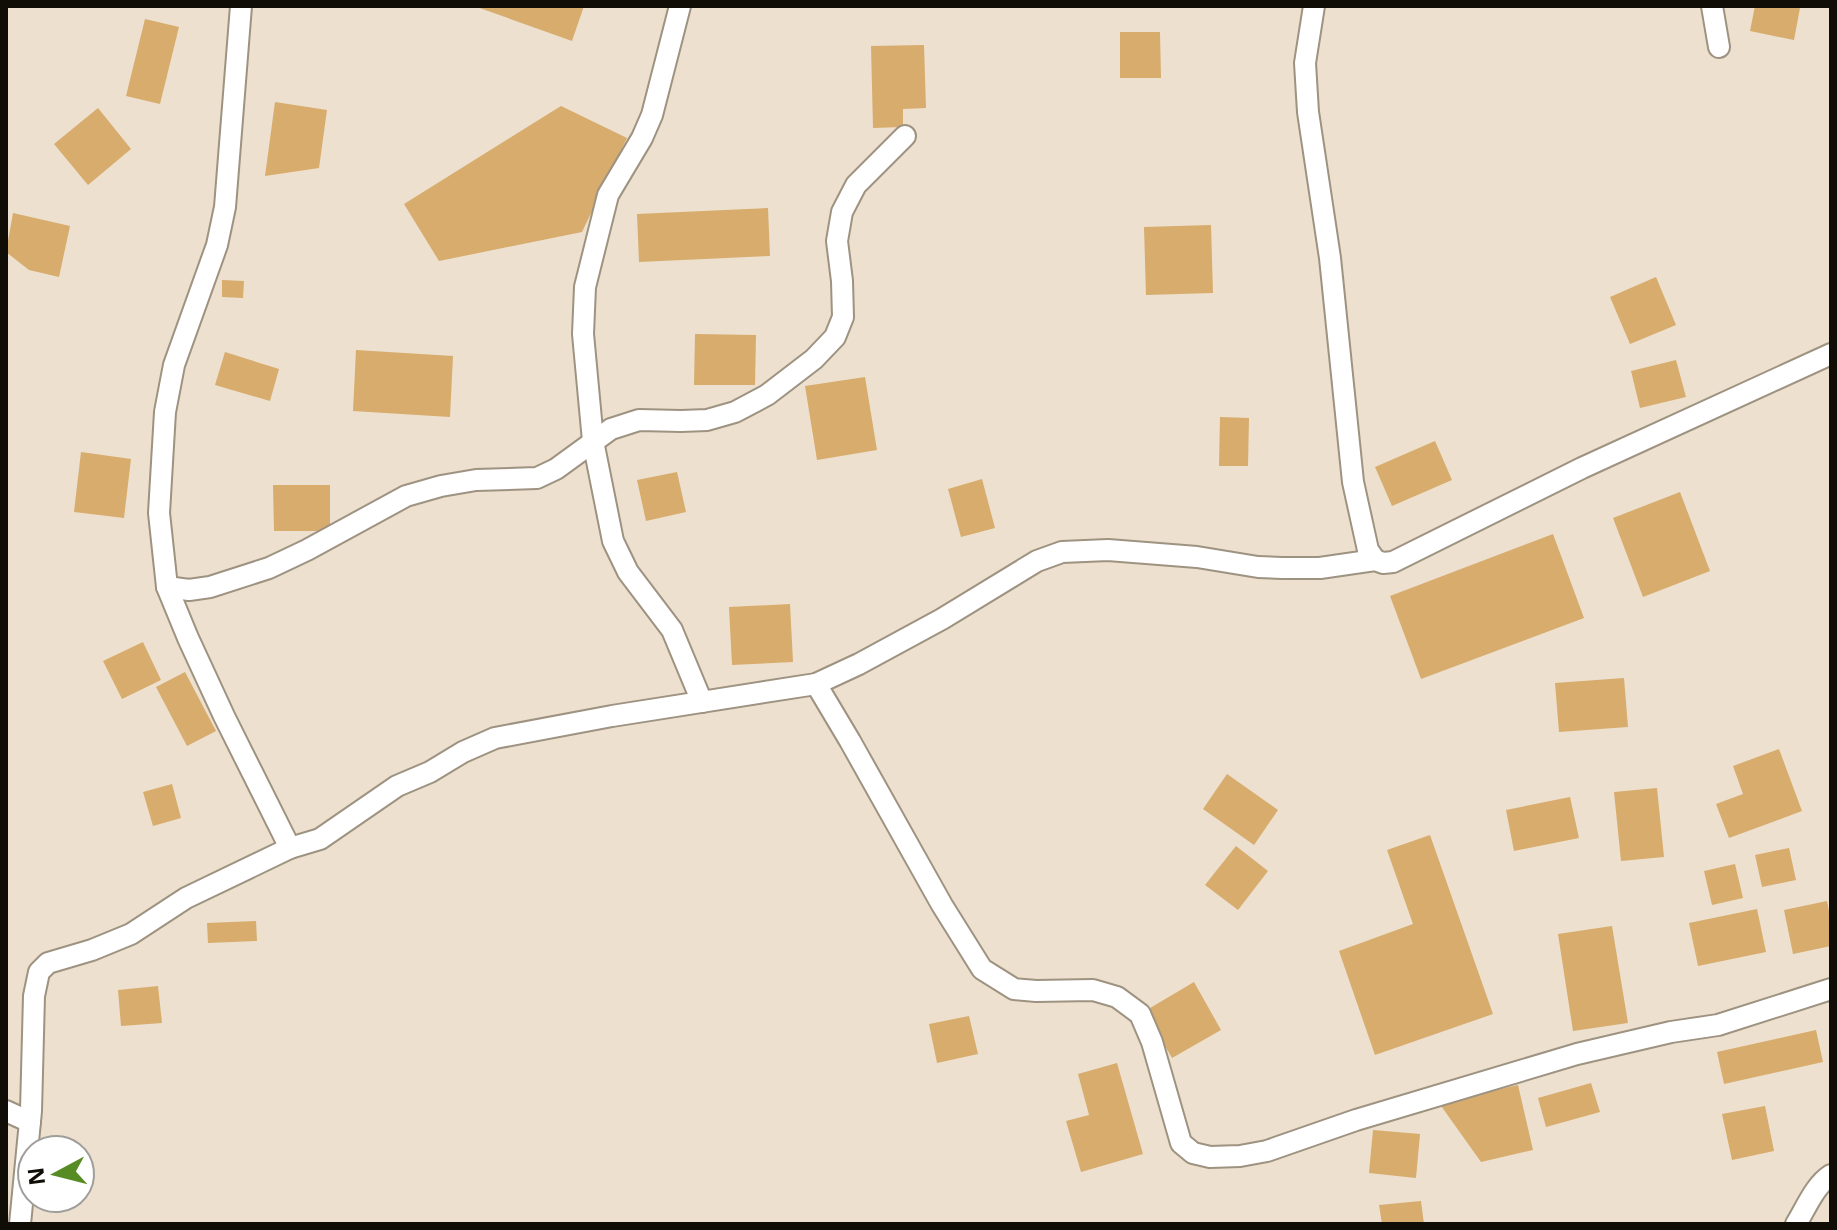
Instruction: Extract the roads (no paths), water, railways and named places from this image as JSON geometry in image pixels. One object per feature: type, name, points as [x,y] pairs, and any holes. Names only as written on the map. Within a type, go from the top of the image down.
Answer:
[{"type":"street","points":[[241,6],[225,207],[217,245],[174,365],[165,412],[159,513],[167,587],[218,703],[290,848]]},
{"type":"street","points":[[680,6],[652,115],[608,195],[585,287],[583,334],[593,441],[613,541],[628,572],[672,630],[702,702]]},
{"type":"street","points":[[1314,6],[1305,63],[1308,112],[1330,258],[1353,482],[1368,550],[1375,560]]},
{"type":"street","points":[[1712,6],[1719,47]]},
{"type":"street","points":[[167,587],[189,590],[210,587],[269,568],[406,496],[476,480],[537,478],[556,469],[611,429],[639,420],[707,420],[735,412],[767,395],[814,359],[835,337],[843,317],[837,241],[842,212],[856,185],[905,136]]},
{"type":"street","points":[[20,1224],[30,1122],[34,996],[39,972],[48,963],[131,934],[186,898],[290,848],[320,839],[397,786],[430,772],[463,752],[495,738],[816,684],[942,619],[1037,561],[1062,552],[1108,550],[1282,568],[1320,568],[1375,560],[1393,562],[1582,468],[1831,354]]},
{"type":"street","points":[[816,684],[982,969],[1014,989],[1093,990],[1117,997],[1140,1014],[1152,1042],[1181,1143],[1193,1153],[1210,1157],[1267,1151],[1356,1120],[1577,1054],[1671,1032],[1718,1025],[1831,989]]},
{"type":"street","points":[[6,1111],[30,1122]]},
{"type":"street","points":[[1796,1224],[1818,1189],[1831,1175]]}]
